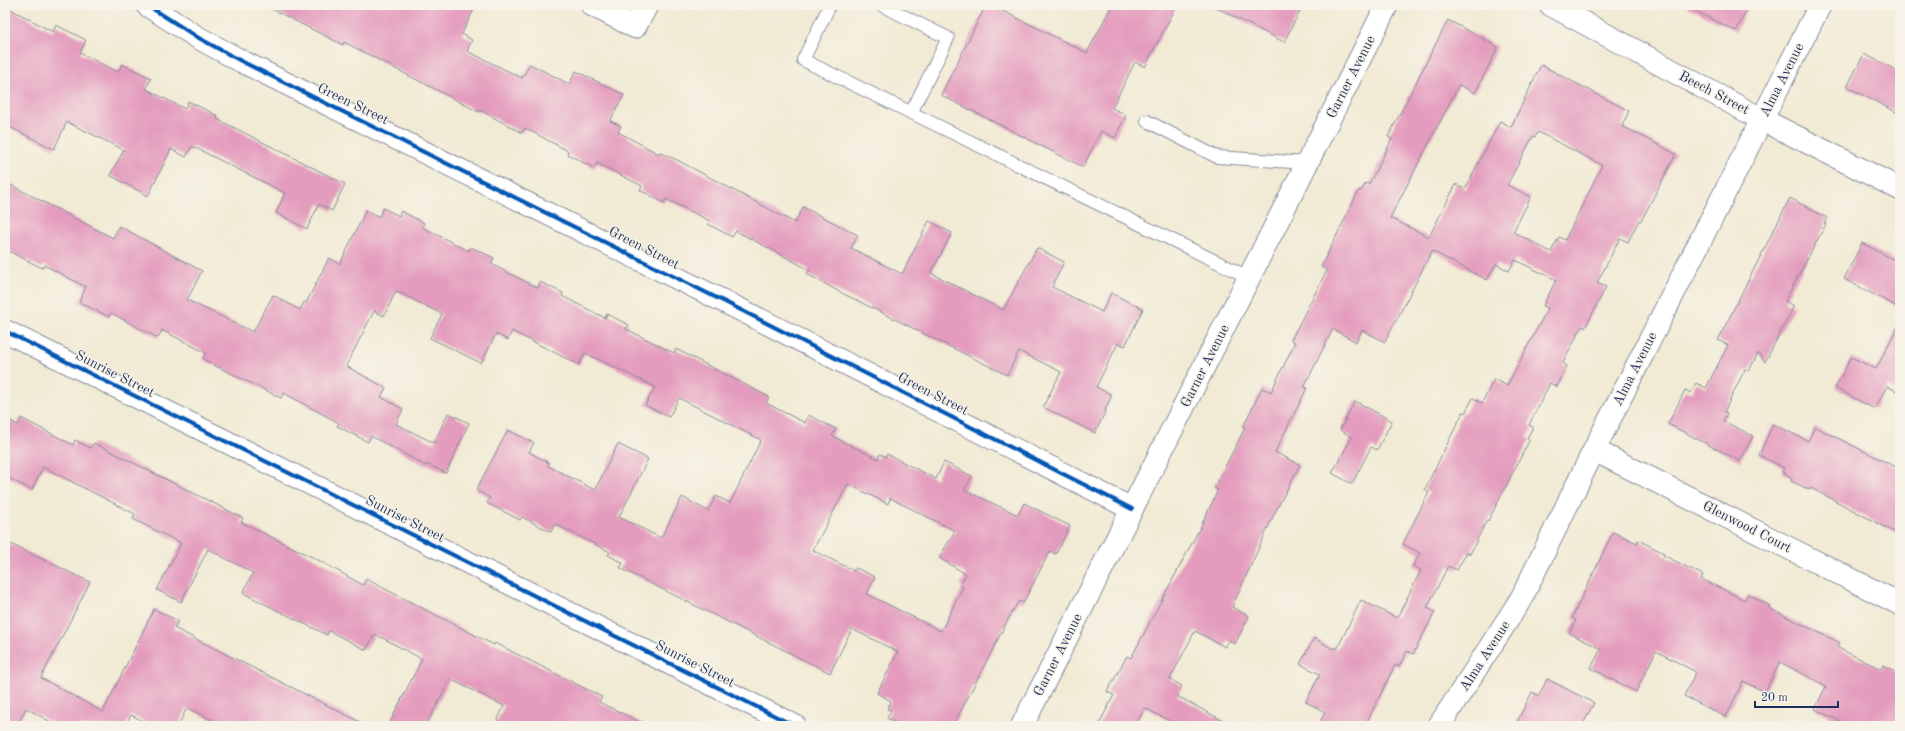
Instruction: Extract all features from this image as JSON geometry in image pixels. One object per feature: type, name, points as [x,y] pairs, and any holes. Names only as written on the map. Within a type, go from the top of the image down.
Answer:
[{"type":"street","name":"Green Street","points":[[147,5],[197,37],[242,61],[735,307],[1132,509]]},
{"type":"street","points":[[592,5],[635,27],[647,5]]},
{"type":"street","name":"Garner Avenue","points":[[1022,726],[1387,5]]},
{"type":"street","name":"Beech Street","points":[[1551,5],[1763,120],[1900,189]]},
{"type":"street","name":"Alma Avenue","points":[[1439,726],[1521,600],[1594,450],[1763,120],[1820,5]]},
{"type":"street","name":"Sunrise Street","points":[[5,331],[795,726]]},
{"type":"street","name":"Glenwood Court","points":[[1594,450],[1900,604]]},
{"type":"lane","points":[[830,5],[803,60],[1250,278]]},
{"type":"lane","points":[[881,5],[948,38],[911,113]]},
{"type":"lane","points":[[1147,121],[1217,157],[1308,163]]},
{"type":"building","points":[[264,5],[476,5],[462,34],[472,40],[467,51],[522,78],[530,64],[569,84],[576,71],[624,95],[610,121],[621,126],[618,132],[659,154],[660,152],[679,161],[795,223],[803,207],[858,235],[851,248],[902,274],[929,221],[952,233],[931,273],[1003,310],[1037,248],[1064,262],[1052,287],[1102,312],[1111,293],[1143,309],[1125,346],[1118,343],[1096,387],[1112,395],[1095,433],[1043,407],[1061,372],[1019,351],[1007,375],[840,292],[807,274],[810,270],[736,231],[732,237],[708,224],[710,221],[666,199],[664,203],[640,190],[642,186],[597,163],[594,168],[567,154],[568,151],[525,128],[522,133],[480,110],[479,112],[344,42],[343,45]]},
{"type":"building","points":[[986,5],[991,5],[1087,53],[1112,5],[1177,5],[1145,67],[1135,62],[1112,108],[1126,115],[1115,138],[1101,131],[1083,167],[941,95]]},
{"type":"building","points":[[1211,5],[1303,5],[1284,42]]},
{"type":"building","points":[[1683,5],[1749,5],[1736,31]]},
{"type":"building","points":[[5,6],[53,32],[56,25],[86,40],[80,53],[118,72],[122,64],[151,78],[146,89],[185,109],[188,101],[218,116],[217,119],[345,184],[332,211],[319,204],[307,229],[276,213],[285,193],[192,146],[186,157],[171,149],[148,196],[110,175],[124,150],[67,122],[54,149],[5,125]]},
{"type":"building","points":[[1448,20],[1498,47],[1475,93],[1459,85],[1390,218],[1429,237],[1456,184],[1465,189],[1500,121],[1511,127],[1541,65],[1629,111],[1622,126],[1676,154],[1641,221],[1639,220],[1628,242],[1620,238],[1597,283],[1606,287],[1585,328],[1582,326],[1563,363],[1567,366],[1557,387],[1550,383],[1529,425],[1533,427],[1527,438],[1530,439],[1488,521],[1487,520],[1470,554],[1467,552],[1457,570],[1448,566],[1427,608],[1435,612],[1413,654],[1407,651],[1399,667],[1395,665],[1365,726],[1318,726],[1325,712],[1306,702],[1320,674],[1300,664],[1314,638],[1333,649],[1334,647],[1337,649],[1361,600],[1397,618],[1421,570],[1413,566],[1420,553],[1403,544],[1429,492],[1425,489],[1463,412],[1465,413],[1473,398],[1482,403],[1494,379],[1507,386],[1548,308],[1543,306],[1556,280],[1515,260],[1509,271],[1496,264],[1487,280],[1432,251],[1385,342],[1362,330],[1356,342],[1333,329],[1304,387],[1307,388],[1275,452],[1300,465],[1276,510],[1232,607],[1249,616],[1235,644],[1228,640],[1225,647],[1195,631],[1170,679],[1182,686],[1177,696],[1233,726],[1179,726],[1145,708],[1135,726],[1098,726],[1114,695],[1107,692],[1127,656],[1131,658],[1200,528],[1218,490],[1214,488],[1245,428],[1243,427],[1262,388],[1271,392],[1295,342],[1291,340],[1327,270],[1321,267],[1359,190],[1361,191],[1366,183],[1369,184],[1392,139],[1388,137]],"holes":[[[1538,132],[1602,165],[1565,240],[1559,237],[1551,252],[1513,232],[1531,197],[1507,185],[1533,136],[1535,137]]]},
{"type":"building","points":[[1864,54],[1900,72],[1900,114],[1847,87]]},
{"type":"building","points":[[5,182],[113,238],[119,226],[202,271],[187,300],[253,332],[273,295],[300,310],[304,302],[306,303],[329,258],[340,264],[366,210],[379,217],[383,208],[399,216],[401,211],[424,223],[422,227],[469,251],[471,247],[494,258],[491,264],[538,288],[540,282],[563,293],[562,296],[605,318],[607,314],[629,325],[626,329],[674,353],[676,349],[769,397],[766,403],[805,423],[808,415],[836,429],[832,436],[878,459],[880,454],[886,457],[887,454],[936,479],[944,462],[972,476],[964,490],[1018,515],[1024,503],[1070,526],[1056,554],[1050,551],[1023,603],[1019,601],[1012,612],[953,726],[902,726],[887,718],[891,710],[887,709],[891,701],[877,693],[898,652],[852,629],[830,673],[620,568],[623,563],[608,555],[610,552],[555,524],[551,532],[522,517],[520,520],[487,503],[490,498],[476,490],[508,430],[534,443],[529,452],[549,463],[548,466],[595,490],[618,444],[648,459],[619,517],[661,538],[682,497],[708,511],[716,496],[730,503],[761,440],[679,398],[669,417],[645,405],[655,387],[585,353],[579,365],[512,331],[508,340],[496,334],[481,363],[430,338],[442,314],[396,291],[384,316],[374,311],[346,366],[386,388],[381,397],[403,409],[396,424],[434,443],[448,413],[469,423],[446,473],[427,464],[426,466],[371,436],[368,442],[337,426],[339,423],[284,393],[281,398],[214,365],[203,359],[206,353],[162,330],[158,338],[111,313],[109,317],[79,302],[86,287],[44,265],[42,268],[5,249]],"holes":[[[848,484],[888,504],[890,498],[955,531],[939,558],[966,574],[960,585],[963,587],[941,631],[867,594],[875,577],[856,568],[854,571],[813,550]]]},
{"type":"building","points":[[1790,198],[1827,218],[1824,223],[1826,224],[1785,301],[1794,306],[1765,362],[1758,353],[1749,371],[1745,369],[1724,412],[1727,413],[1723,421],[1753,436],[1740,461],[1668,424],[1685,390],[1691,393],[1696,383],[1706,388],[1728,345],[1718,340]]},
{"type":"building","points":[[1862,243],[1900,263],[1900,308],[1844,279]]},
{"type":"building","points":[[1900,322],[1900,393],[1887,386],[1875,409],[1835,388],[1851,357],[1876,369]]},
{"type":"building","points":[[1355,401],[1392,421],[1377,450],[1371,447],[1352,484],[1332,473],[1352,437],[1340,430]]},
{"type":"building","points":[[5,418],[18,425],[21,418],[73,445],[75,440],[90,448],[94,443],[243,518],[241,522],[318,560],[363,585],[366,579],[494,645],[495,643],[602,697],[599,702],[648,726],[495,726],[504,706],[450,679],[426,726],[388,726],[422,659],[375,634],[366,650],[329,631],[327,635],[243,593],[253,573],[208,549],[181,602],[157,590],[181,543],[133,519],[135,514],[43,467],[32,490],[5,476]]},
{"type":"building","points":[[1773,424],[1808,441],[1815,427],[1900,469],[1900,535],[1811,488],[1810,490],[1791,481],[1792,478],[1782,472],[1784,468],[1759,455]]},
{"type":"building","points":[[1613,532],[1637,543],[1638,540],[1664,553],[1663,555],[1703,575],[1701,579],[1745,600],[1748,594],[1770,606],[1769,608],[1840,643],[1838,648],[1881,669],[1883,665],[1900,674],[1900,726],[1850,726],[1815,709],[1826,686],[1780,662],[1765,692],[1743,681],[1726,717],[1684,696],[1696,672],[1656,651],[1636,692],[1591,668],[1601,649],[1569,633],[1576,620],[1572,618]]},
{"type":"building","points":[[11,544],[90,582],[41,678],[103,712],[154,609],[178,621],[174,628],[368,726],[225,726],[187,708],[178,726],[153,726],[131,715],[126,724],[129,726],[58,726],[26,708],[17,726],[5,726],[5,556]]},
{"type":"building","points":[[1547,679],[1594,703],[1582,726],[1515,726],[1532,692],[1539,696]]},
{"type":"cycle path","points":[[147,5],[197,37],[241,61],[735,307],[1132,509]]},
{"type":"cycle path","points":[[5,331],[795,726]]}]
